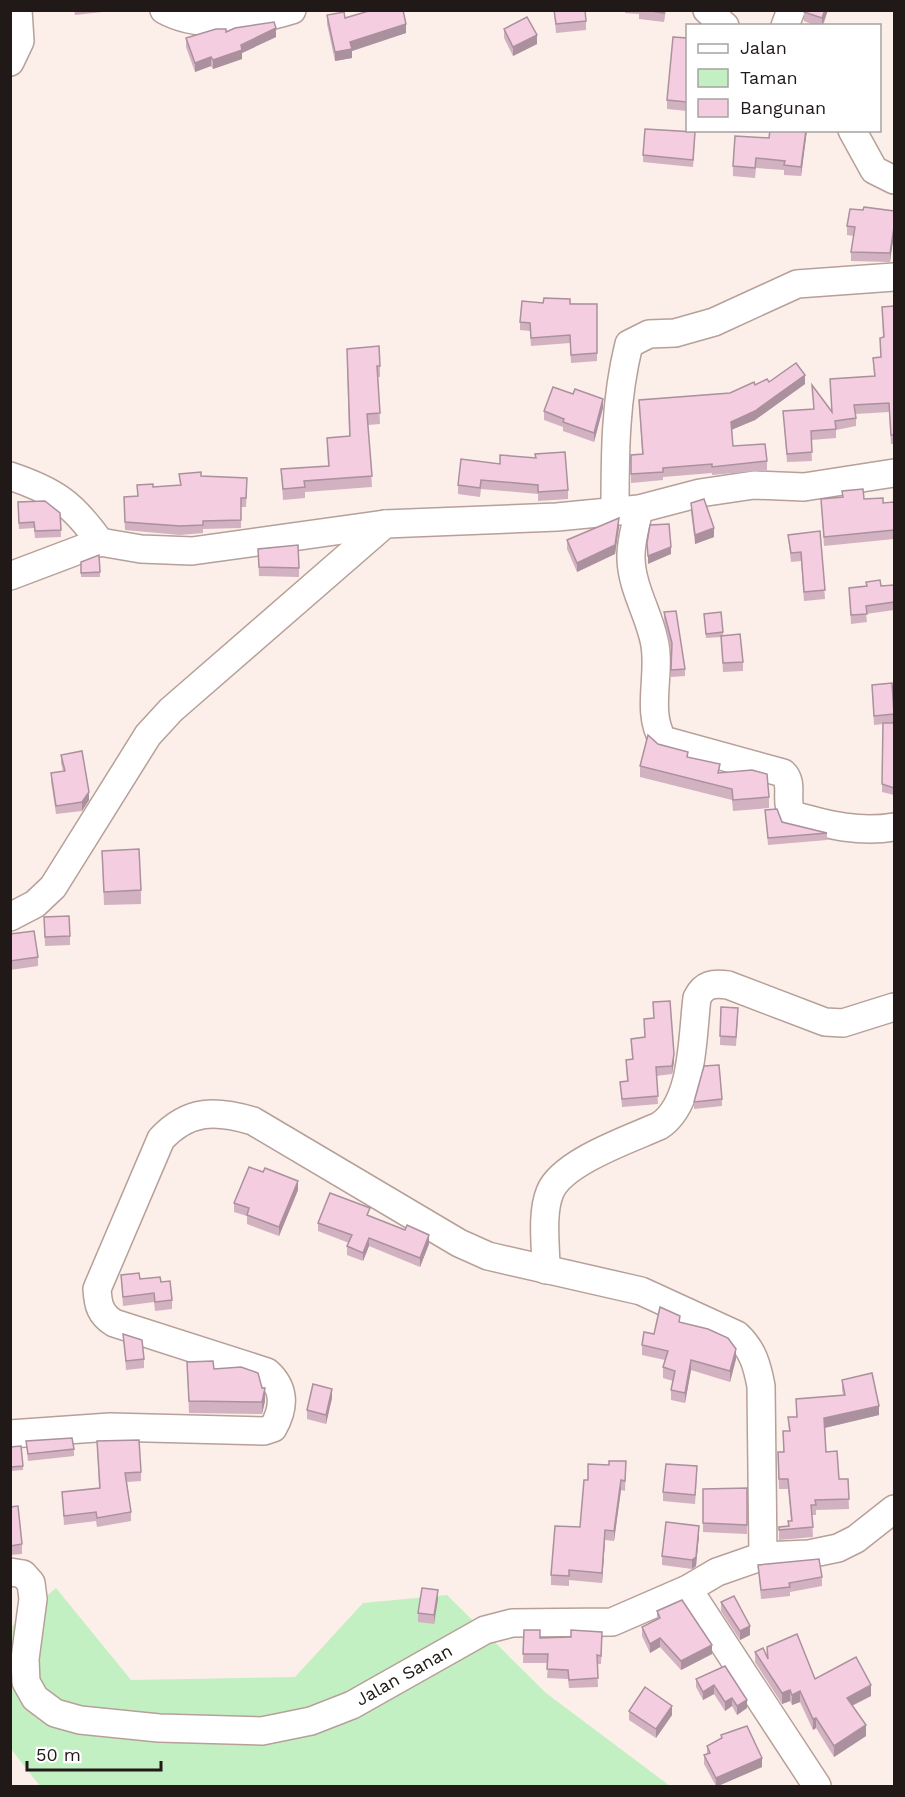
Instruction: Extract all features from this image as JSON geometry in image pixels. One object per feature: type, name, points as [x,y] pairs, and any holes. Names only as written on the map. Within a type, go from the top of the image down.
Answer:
[{"type":"street","points":[[10,62],[20,42],[18,10]]},
{"type":"street","points":[[164,10],[216,23],[249,21],[292,10]]},
{"type":"street","points":[[707,10],[723,24]]},
{"type":"street","points":[[853,132],[874,170],[894,180]]},
{"type":"street","points":[[894,277],[797,284],[714,322],[675,333],[649,334],[629,345],[620,380],[615,445],[627,510],[632,575],[654,640],[655,717],[657,731],[663,740],[783,772],[789,782],[788,806],[796,816],[841,828],[873,831],[894,827]]},
{"type":"street","points":[[10,576],[100,542],[141,549],[192,551],[385,524],[627,510],[700,493],[754,485],[804,487],[894,473]]},
{"type":"street","points":[[10,477],[60,498],[80,514],[100,542]]},
{"type":"street","points":[[10,917],[35,903],[53,886],[148,735],[171,710],[385,524]]},
{"type":"street","points":[[546,1270],[546,1204],[550,1190],[560,1175],[659,1126],[669,1120],[678,1109],[684,1093],[697,998],[701,989],[713,983],[728,985],[825,1022],[843,1023],[894,1007]]},
{"type":"street","points":[[10,1434],[110,1427],[264,1431],[273,1428],[279,1418],[282,1393],[276,1380],[267,1372],[114,1323],[104,1316],[98,1304],[97,1289],[161,1138],[175,1123],[197,1114],[228,1113],[253,1121],[459,1243],[488,1256],[641,1291],[737,1335],[749,1347],[757,1364],[761,1386],[763,1556]]},
{"type":"street","name":"Jalan Sanan","points":[[10,1572],[23,1574],[31,1583],[33,1599],[24,1659],[26,1682],[35,1698],[55,1713],[80,1720],[159,1728],[262,1731],[311,1720],[352,1705],[485,1630],[512,1623],[612,1622],[688,1589],[717,1572],[763,1556],[809,1554],[838,1548],[893,1517]]},
{"type":"street","points":[[688,1589],[817,1786]]},
{"type":"green space","points":[[56,1588],[131,1680],[295,1677],[363,1603],[447,1595],[546,1693],[670,1786],[40,1786],[11,1749],[10,1628]]},
{"type":"building","points":[[372,10],[403,10],[406,24],[350,42],[352,49],[335,52],[327,15],[344,12],[345,18]]},
{"type":"building","points":[[554,10],[585,10],[586,21],[556,24]]},
{"type":"building","points":[[645,10],[664,10],[664,13]]},
{"type":"building","points":[[804,10],[825,10],[822,18],[804,12]]},
{"type":"building","points":[[527,17],[537,35],[513,47],[504,29]]},
{"type":"building","points":[[274,22],[276,28],[241,45],[242,50],[213,60],[211,57],[195,63],[186,38],[216,29],[226,29],[226,32],[235,28]]},
{"type":"building","points":[[673,37],[686,38],[686,102],[667,100]]},
{"type":"building","points":[[645,129],[695,132],[693,160],[643,155]]},
{"type":"building","points":[[770,132],[806,132],[801,167],[784,165],[785,161],[756,158],[755,168],[733,166],[735,136],[769,138]]},
{"type":"building","points":[[864,207],[894,211],[890,253],[851,252],[855,227],[847,226],[850,209],[863,210]]},
{"type":"building","points":[[544,298],[570,299],[570,304],[597,304],[597,353],[571,355],[570,335],[531,338],[530,323],[520,322],[522,301],[543,303]]},
{"type":"building","points":[[894,306],[894,435],[891,435],[889,403],[854,405],[856,418],[835,421],[836,429],[811,431],[812,452],[787,454],[783,411],[814,409],[812,385],[832,412],[830,379],[875,376],[873,358],[881,357],[880,338],[884,337],[882,307]]},
{"type":"building","points":[[379,346],[380,366],[377,366],[380,413],[367,414],[372,476],[304,481],[305,487],[283,489],[281,469],[329,466],[327,438],[350,436],[347,349]]},
{"type":"building","points":[[796,363],[805,375],[755,411],[731,422],[733,446],[765,444],[767,461],[712,467],[712,464],[663,468],[663,472],[631,474],[631,455],[643,454],[639,400],[730,393],[754,382],[755,385],[767,379],[769,382]]},
{"type":"building","points":[[553,387],[573,394],[575,389],[603,399],[594,433],[563,422],[564,419],[544,411]]},
{"type":"building","points":[[565,452],[568,490],[538,492],[538,485],[481,480],[480,488],[458,485],[461,459],[500,464],[500,455],[536,458],[535,454]]},
{"type":"building","points":[[201,472],[201,476],[247,478],[246,498],[241,498],[241,520],[203,521],[203,525],[180,526],[125,522],[124,497],[138,496],[137,485],[153,484],[153,487],[181,485],[179,474]]},
{"type":"building","points":[[863,489],[864,499],[883,498],[883,503],[894,502],[894,530],[824,537],[821,499],[843,497],[842,491]]},
{"type":"building","points":[[704,499],[714,528],[695,535],[691,503]]},
{"type":"building","points":[[45,501],[60,513],[61,530],[35,531],[34,522],[19,523],[18,502]]},
{"type":"building","points":[[619,518],[615,545],[577,563],[567,540]]},
{"type":"building","points":[[669,524],[671,547],[648,556],[647,543],[650,525]]},
{"type":"building","points":[[820,531],[825,590],[804,592],[801,552],[791,553],[788,535]]},
{"type":"building","points":[[298,545],[299,568],[259,567],[258,549]]},
{"type":"building","points":[[99,555],[100,572],[81,573],[81,562]]},
{"type":"building","points":[[880,580],[881,586],[894,585],[894,602],[866,606],[867,614],[851,615],[849,588],[867,586],[866,582]]},
{"type":"building","points":[[676,611],[685,669],[671,670],[672,643],[664,612]]},
{"type":"building","points":[[721,612],[723,632],[706,634],[704,614]]},
{"type":"building","points":[[740,634],[743,662],[723,663],[721,636]]},
{"type":"building","points":[[892,683],[894,714],[874,716],[872,685]]},
{"type":"building","points":[[883,723],[894,723],[894,788],[882,784]]},
{"type":"building","points":[[648,735],[658,744],[688,752],[687,757],[720,764],[718,773],[752,770],[767,774],[769,797],[733,800],[732,789],[640,766]]},
{"type":"building","points":[[82,751],[89,792],[82,802],[56,806],[51,773],[65,771],[61,755]]},
{"type":"building","points":[[777,809],[782,822],[827,833],[768,838],[765,810]]},
{"type":"building","points":[[139,849],[141,890],[104,892],[102,851]]},
{"type":"building","points":[[69,916],[70,936],[45,937],[44,917]]},
{"type":"building","points":[[34,931],[38,957],[10,961],[10,934]]},
{"type":"building","points":[[670,1001],[674,1054],[672,1066],[656,1067],[658,1096],[622,1099],[620,1082],[628,1081],[626,1060],[633,1059],[631,1039],[645,1037],[644,1019],[654,1018],[653,1002]]},
{"type":"building","points":[[721,1007],[738,1008],[736,1037],[720,1036]]},
{"type":"building","points":[[719,1065],[722,1099],[694,1102],[704,1066]]},
{"type":"building","points":[[249,1167],[263,1172],[265,1168],[298,1181],[279,1227],[247,1215],[249,1208],[234,1203]]},
{"type":"building","points":[[330,1193],[370,1208],[367,1215],[405,1230],[407,1225],[429,1235],[420,1258],[369,1238],[363,1253],[347,1246],[352,1235],[318,1223]]},
{"type":"building","points":[[139,1273],[140,1279],[160,1277],[161,1282],[170,1281],[172,1300],[155,1302],[154,1293],[123,1297],[121,1275]]},
{"type":"building","points":[[660,1307],[680,1316],[679,1322],[708,1329],[728,1338],[736,1349],[730,1371],[691,1360],[685,1393],[671,1390],[675,1371],[663,1367],[668,1351],[642,1345],[644,1332],[654,1334]]},
{"type":"building","points":[[123,1334],[142,1340],[144,1359],[126,1361]]},
{"type":"building","points":[[213,1361],[214,1369],[241,1367],[258,1373],[262,1388],[265,1388],[262,1402],[189,1401],[187,1362]]},
{"type":"building","points":[[872,1373],[879,1406],[824,1418],[826,1452],[837,1451],[839,1479],[848,1479],[849,1499],[815,1500],[816,1505],[811,1505],[813,1527],[779,1530],[779,1527],[789,1526],[788,1521],[792,1521],[788,1479],[779,1479],[778,1452],[784,1452],[783,1431],[790,1431],[788,1417],[797,1417],[796,1399],[845,1395],[842,1380]]},
{"type":"building","points":[[313,1384],[332,1389],[326,1415],[307,1410]]},
{"type":"building","points":[[72,1438],[74,1449],[28,1454],[26,1441]]},
{"type":"building","points":[[139,1440],[141,1472],[125,1473],[131,1512],[97,1518],[96,1512],[64,1516],[62,1492],[100,1488],[97,1441]]},
{"type":"building","points":[[21,1446],[23,1466],[10,1467],[10,1447]]},
{"type":"building","points":[[609,1461],[626,1461],[625,1481],[621,1480],[614,1531],[605,1530],[602,1573],[569,1570],[569,1576],[551,1575],[555,1526],[580,1527],[584,1480],[588,1480],[588,1464],[609,1465]]},
{"type":"building","points":[[666,1464],[697,1466],[695,1495],[663,1492]]},
{"type":"building","points":[[747,1488],[747,1525],[703,1523],[703,1489]]},
{"type":"building","points":[[18,1506],[22,1544],[10,1546],[10,1507]]},
{"type":"building","points":[[666,1522],[699,1526],[696,1557],[692,1560],[662,1556]]},
{"type":"building","points":[[819,1559],[822,1577],[789,1583],[790,1587],[761,1590],[758,1565]]},
{"type":"building","points":[[422,1588],[438,1590],[434,1615],[418,1613]]},
{"type":"building","points":[[734,1596],[750,1626],[740,1631],[721,1602]]},
{"type":"building","points":[[682,1600],[712,1645],[681,1661],[660,1638],[650,1644],[642,1627],[660,1618],[657,1611]]},
{"type":"building","points":[[524,1630],[540,1630],[540,1638],[571,1637],[571,1630],[602,1632],[601,1656],[597,1655],[598,1678],[569,1680],[568,1670],[547,1669],[548,1654],[523,1654]]},
{"type":"building","points":[[797,1634],[815,1679],[856,1657],[871,1685],[847,1698],[866,1725],[834,1746],[816,1718],[813,1719],[800,1691],[792,1695],[790,1690],[782,1693],[755,1652],[763,1648],[768,1659],[767,1647]]},
{"type":"building","points":[[725,1666],[747,1700],[737,1706],[732,1698],[725,1702],[714,1685],[703,1692],[696,1679]]},
{"type":"building","points":[[645,1687],[672,1706],[656,1729],[629,1711]]},
{"type":"building","points":[[747,1726],[762,1758],[716,1778],[704,1755],[710,1753],[707,1746],[722,1738],[721,1735]]}]
